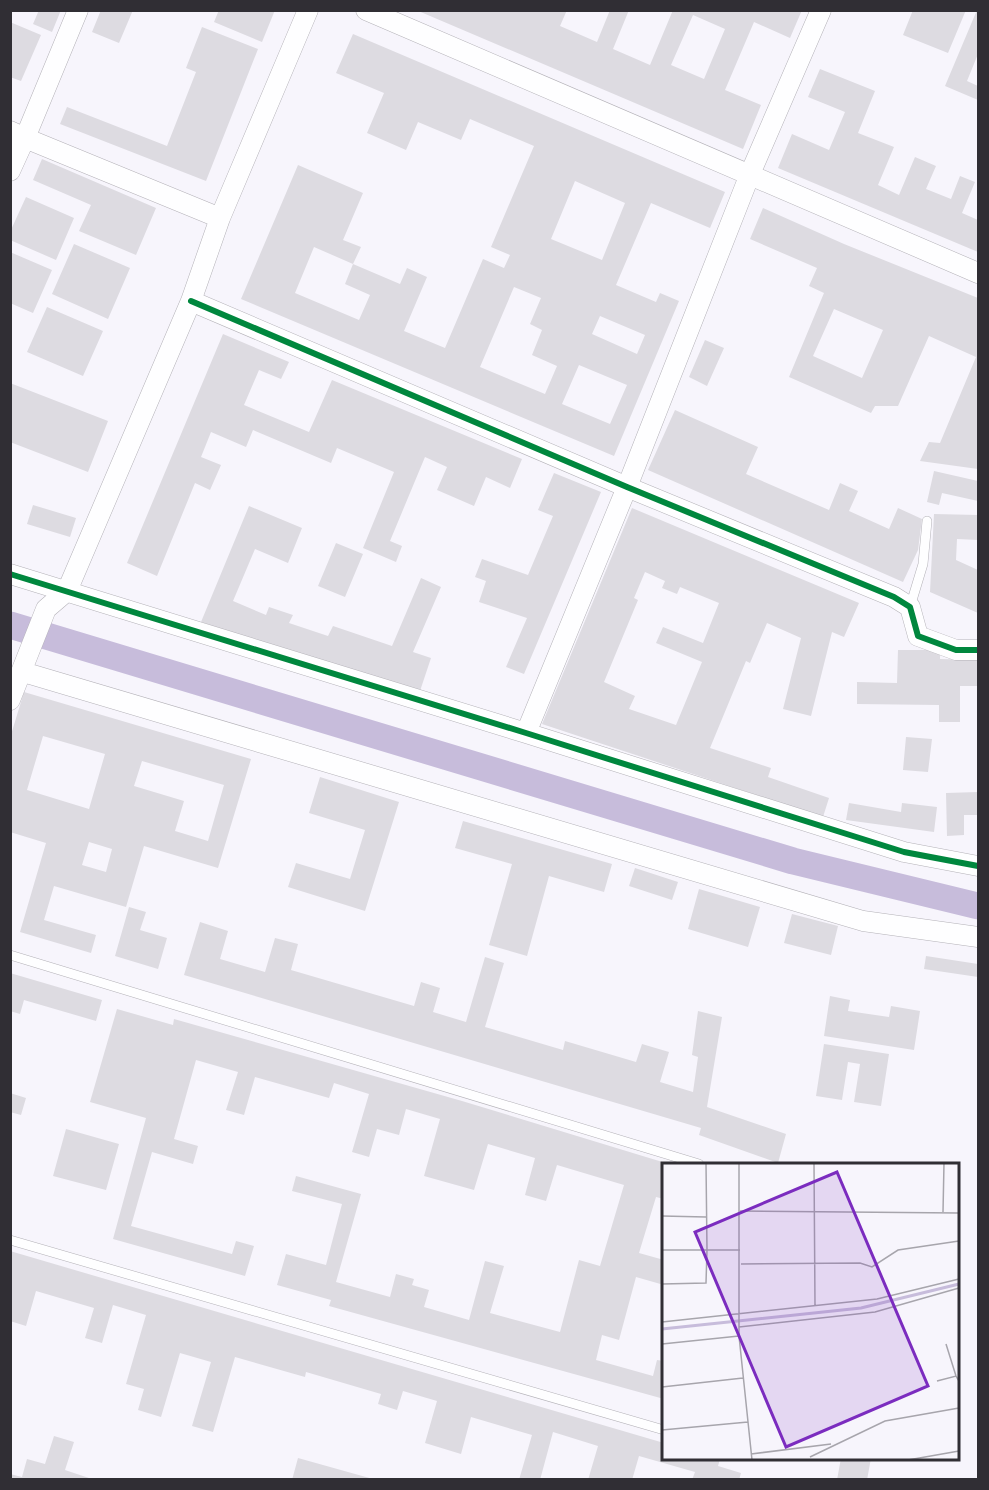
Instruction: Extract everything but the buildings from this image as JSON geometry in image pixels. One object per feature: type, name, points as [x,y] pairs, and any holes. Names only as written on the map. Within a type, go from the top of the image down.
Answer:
[{"type":"street","points":[[10,171],[18,134],[78,10]]},
{"type":"street","points":[[10,700],[23,672],[45,609],[67,591],[191,301],[220,218],[308,10]]},
{"type":"street","points":[[366,10],[978,273]]},
{"type":"street","points":[[526,733],[627,487],[750,174],[821,10]]},
{"type":"street","points":[[18,134],[220,218]]},
{"type":"street","points":[[191,301],[627,487],[894,597],[910,607],[918,636],[956,650],[978,650]]},
{"type":"street","points":[[10,574],[904,852],[978,866]]},
{"type":"street","points":[[23,672],[863,921],[978,937]]},
{"type":"lane","points":[[910,607],[923,564],[927,521]]},
{"type":"lane","points":[[10,955],[696,1163]]},
{"type":"lane","points":[[10,1240],[662,1430]]},
{"type":"waterway","points":[[10,625],[793,861],[978,906]]},
{"type":"cycle path","points":[[191,301],[627,487],[894,597],[910,607],[918,636],[956,650],[978,650]]},
{"type":"cycle path","points":[[10,574],[904,852],[978,866]]}]
